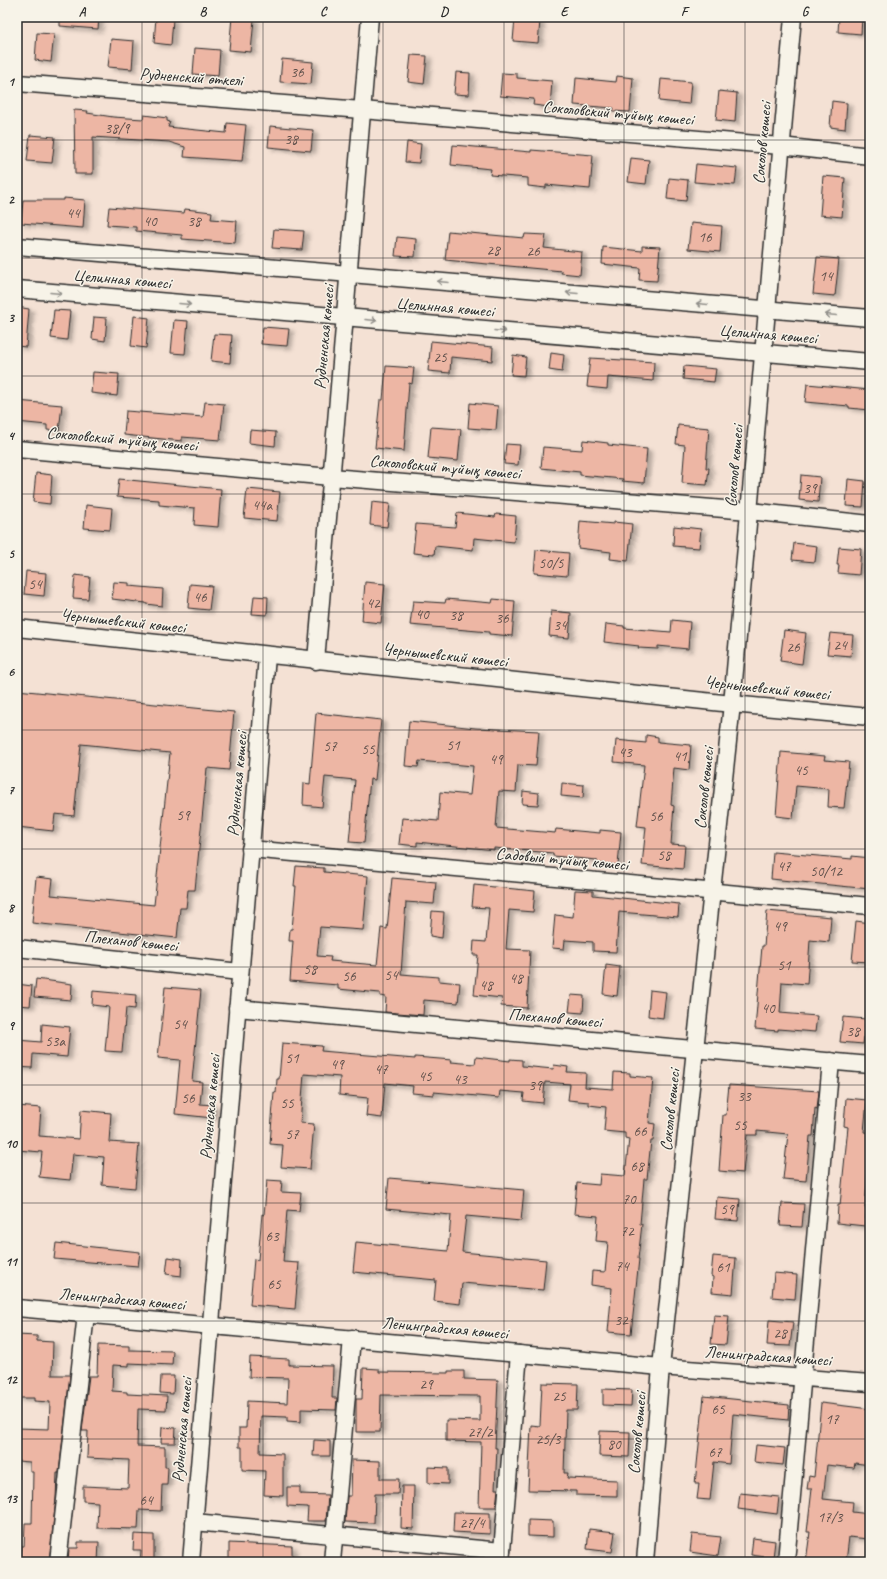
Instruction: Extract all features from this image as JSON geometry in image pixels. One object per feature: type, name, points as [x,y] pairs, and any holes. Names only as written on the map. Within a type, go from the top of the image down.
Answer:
[{"type":"street","name":"Рудненская көшесі","points":[[316,661],[370,17]]},
{"type":"street","name":"Соколов көшесі","points":[[645,1562],[661,1367],[732,704],[793,17]]},
{"type":"street","name":"Рудненский өткелі","points":[[17,83],[362,110]]},
{"type":"street","name":"Соколовский тұйық көшесі","points":[[362,110],[781,146],[870,156]]},
{"type":"street","name":"Целинная көшесі","points":[[17,246],[870,318]]},
{"type":"street","name":"Целинная көшесі","points":[[17,289],[870,362]]},
{"type":"street","name":"Соколовский тұйық көшесі","points":[[17,449],[331,477],[749,511],[870,524]]},
{"type":"street","name":"Чернышевский көшесі","points":[[17,628],[267,656],[870,717]]},
{"type":"street","name":"Рудненская көшесі","points":[[190,1562],[267,656]]},
{"type":"street","name":"Садовый тұйық көшесі","points":[[250,849],[870,906]]},
{"type":"street","name":"Плеханов көшесі","points":[[17,948],[240,972]]},
{"type":"street","name":"Плеханов көшесі","points":[[237,1008],[870,1065]]},
{"type":"street","points":[[786,1562],[831,1061]]},
{"type":"street","name":"Ленинградская көшесі","points":[[17,1308],[661,1367],[870,1383]]},
{"type":"street","points":[[58,1562],[86,1314]]},
{"type":"street","points":[[332,1562],[352,1338]]},
{"type":"street","points":[[194,1522],[334,1535],[501,1556],[519,1354]]},
{"type":"building","points":[[60,17],[99,17],[98,29],[60,26]]},
{"type":"building","points":[[156,17],[173,19],[171,45],[154,43]]},
{"type":"building","points":[[232,17],[254,19],[251,52],[229,50]]},
{"type":"building","points":[[839,17],[862,17],[861,34],[838,32]]},
{"type":"building","points":[[515,18],[540,21],[538,43],[513,41]]},
{"type":"building","points":[[37,33],[54,34],[51,62],[35,60]]},
{"type":"building","points":[[111,39],[134,41],[132,69],[108,67]]},
{"type":"building","points":[[195,48],[220,50],[218,76],[193,74]]},
{"type":"building","points":[[411,55],[427,56],[424,84],[408,82]]},
{"type":"building","points":[[282,59],[313,62],[311,84],[280,82]]},
{"type":"building","points":[[456,72],[470,73],[469,95],[454,94]]},
{"type":"building","points":[[502,73],[517,74],[517,78],[552,81],[550,107],[533,105],[534,99],[500,96]]},
{"type":"building","points":[[617,76],[633,78],[630,112],[613,111],[614,108],[574,105],[576,78],[616,82]]},
{"type":"building","points":[[661,79],[691,82],[689,104],[659,101]]},
{"type":"building","points":[[719,91],[737,93],[735,122],[716,120]]},
{"type":"building","points":[[832,101],[847,103],[845,129],[830,127]]},
{"type":"building","points":[[74,110],[88,111],[87,113],[113,117],[143,119],[144,115],[167,118],[167,121],[170,122],[168,127],[226,133],[227,123],[246,125],[242,161],[184,157],[185,147],[169,142],[93,137],[93,174],[75,174]]},
{"type":"building","points":[[270,126],[313,130],[311,151],[268,147]]},
{"type":"building","points":[[30,135],[55,137],[52,163],[27,161]]},
{"type":"building","points":[[407,142],[421,144],[419,163],[405,162]]},
{"type":"building","points":[[453,145],[531,152],[531,150],[593,155],[590,189],[546,185],[546,188],[528,186],[528,178],[490,175],[491,169],[451,165]]},
{"type":"building","points":[[631,158],[649,160],[646,184],[628,182]]},
{"type":"building","points":[[696,164],[737,168],[735,185],[694,182]]},
{"type":"building","points":[[823,176],[845,178],[842,217],[820,215]]},
{"type":"building","points":[[669,178],[688,180],[686,201],[667,199]]},
{"type":"building","points":[[64,198],[85,200],[83,228],[21,223],[23,200],[64,200]]},
{"type":"building","points":[[109,207],[184,213],[185,209],[212,212],[211,219],[237,221],[235,243],[182,239],[182,235],[136,231],[136,227],[107,225]]},
{"type":"building","points":[[691,223],[722,226],[720,252],[688,249]]},
{"type":"building","points":[[274,229],[304,231],[302,250],[272,248]]},
{"type":"building","points":[[448,231],[524,238],[525,234],[546,235],[544,248],[582,252],[580,275],[561,273],[562,271],[445,260]]},
{"type":"building","points":[[397,237],[416,239],[415,257],[395,256]]},
{"type":"building","points":[[642,246],[660,247],[657,281],[639,280],[640,268],[602,264],[603,247],[642,251]]},
{"type":"building","points":[[817,257],[839,259],[835,296],[813,294]]},
{"type":"building","points":[[17,307],[29,309],[26,347],[17,346]]},
{"type":"building","points":[[54,310],[70,311],[67,340],[51,338]]},
{"type":"building","points":[[134,316],[149,318],[146,348],[131,346]]},
{"type":"building","points":[[94,317],[107,318],[105,341],[92,339]]},
{"type":"building","points":[[174,320],[188,321],[185,354],[171,353]]},
{"type":"building","points":[[263,327],[289,329],[287,346],[261,344]]},
{"type":"building","points":[[214,334],[232,335],[230,363],[211,361]]},
{"type":"building","points":[[431,341],[493,347],[492,361],[451,357],[450,373],[428,371]]},
{"type":"building","points":[[551,353],[564,355],[562,372],[549,370]]},
{"type":"building","points":[[513,355],[526,357],[524,376],[511,375]]},
{"type":"building","points":[[590,358],[654,362],[653,381],[608,377],[607,389],[587,387]]},
{"type":"building","points":[[386,366],[414,368],[412,384],[409,383],[404,451],[375,448],[380,400],[383,400]]},
{"type":"building","points":[[684,366],[716,369],[714,382],[683,379]]},
{"type":"building","points":[[93,372],[119,374],[117,396],[91,393]]},
{"type":"building","points":[[807,384],[870,390],[870,410],[849,408],[849,406],[805,402]]},
{"type":"building","points":[[17,401],[62,405],[59,431],[47,430],[47,425],[17,422]]},
{"type":"building","points":[[205,402],[224,404],[220,440],[182,437],[182,441],[124,435],[126,411],[203,417]]},
{"type":"building","points":[[470,403],[498,406],[496,430],[468,428]]},
{"type":"building","points":[[678,425],[709,428],[706,468],[709,468],[707,485],[682,483],[685,445],[676,444]]},
{"type":"building","points":[[431,427],[461,429],[458,461],[428,458]]},
{"type":"building","points":[[250,430],[276,432],[275,446],[249,443]]},
{"type":"building","points":[[583,440],[608,443],[608,445],[647,449],[644,483],[622,481],[623,479],[580,475],[580,472],[541,468],[543,447],[582,450]]},
{"type":"building","points":[[506,444],[520,445],[518,465],[504,464]]},
{"type":"building","points":[[36,473],[52,475],[50,504],[33,502]]},
{"type":"building","points":[[801,475],[820,477],[818,502],[799,500]]},
{"type":"building","points":[[119,479],[221,489],[218,527],[194,525],[195,508],[159,505],[159,500],[117,497]]},
{"type":"building","points":[[848,479],[865,481],[863,507],[846,506]]},
{"type":"building","points":[[247,489],[280,492],[277,521],[244,518]]},
{"type":"building","points":[[372,502],[390,504],[387,527],[370,525]]},
{"type":"building","points":[[86,505],[112,508],[110,530],[84,528]]},
{"type":"building","points":[[457,513],[495,517],[496,514],[516,516],[514,542],[474,538],[473,550],[435,546],[434,555],[413,553],[416,524],[455,527]]},
{"type":"building","points":[[580,521],[632,524],[628,561],[610,559],[611,552],[578,548]]},
{"type":"building","points":[[674,526],[701,529],[699,548],[673,546]]},
{"type":"building","points":[[794,543],[817,546],[815,562],[792,560]]},
{"type":"building","points":[[839,547],[861,549],[859,575],[838,573],[839,565],[837,565]]},
{"type":"building","points":[[536,550],[569,553],[567,576],[534,573]]},
{"type":"building","points":[[26,571],[46,573],[44,596],[24,594]]},
{"type":"building","points":[[75,575],[90,577],[88,599],[73,598]]},
{"type":"building","points":[[114,582],[129,583],[129,586],[163,589],[162,606],[112,599]]},
{"type":"building","points":[[365,582],[385,584],[381,623],[362,621]]},
{"type":"building","points":[[190,584],[212,586],[209,610],[188,608]]},
{"type":"building","points":[[254,596],[268,597],[267,615],[252,614]]},
{"type":"building","points":[[446,599],[492,603],[493,599],[515,601],[512,636],[489,634],[489,632],[410,625],[413,601],[445,603]]},
{"type":"building","points":[[551,611],[571,613],[569,638],[549,636]]},
{"type":"building","points":[[672,620],[690,622],[688,649],[658,646],[658,649],[638,648],[639,646],[604,642],[606,624],[624,626],[624,628],[671,632]]},
{"type":"building","points":[[784,630],[806,633],[802,664],[780,661]]},
{"type":"building","points":[[830,633],[853,635],[851,656],[827,654]]},
{"type":"building","points":[[17,690],[234,712],[229,770],[207,768],[195,890],[188,890],[186,908],[180,908],[177,938],[32,923],[36,877],[53,879],[51,895],[154,905],[170,753],[81,744],[74,816],[55,814],[53,831],[17,827]]},
{"type":"building","points":[[316,713],[381,720],[375,780],[370,779],[364,843],[349,842],[355,780],[325,777],[322,807],[303,805],[304,783],[310,784]]},
{"type":"building","points":[[409,721],[476,728],[539,731],[536,766],[518,765],[516,792],[499,791],[496,828],[555,833],[556,829],[600,833],[600,830],[621,832],[618,865],[597,863],[597,860],[553,856],[553,853],[494,848],[494,850],[417,842],[417,846],[399,844],[402,818],[438,821],[440,792],[470,795],[473,766],[419,761],[418,767],[405,766]]},
{"type":"building","points":[[646,735],[658,737],[658,742],[691,745],[689,770],[674,768],[671,805],[674,806],[671,844],[685,845],[683,869],[642,865],[646,827],[637,826],[644,765],[614,762],[616,740],[646,743]]},
{"type":"building","points":[[781,752],[825,756],[824,760],[849,762],[844,808],[828,807],[829,789],[796,786],[793,818],[776,816]]},
{"type":"building","points":[[562,783],[584,785],[583,798],[561,796]]},
{"type":"building","points":[[523,791],[539,793],[538,805],[522,804]]},
{"type":"building","points":[[773,852],[852,859],[852,856],[870,858],[870,889],[771,879]]},
{"type":"building","points":[[296,866],[324,868],[324,872],[368,876],[363,930],[320,927],[317,956],[331,957],[330,961],[377,965],[381,928],[387,929],[392,878],[436,882],[434,904],[406,902],[401,974],[439,977],[439,981],[460,983],[458,1003],[424,1000],[423,1015],[385,1012],[386,997],[380,996],[380,993],[338,989],[338,985],[290,981],[293,941],[289,941],[290,929],[292,929],[296,886],[294,886]]},
{"type":"building","points":[[474,885],[535,891],[533,912],[509,910],[506,949],[530,950],[527,1008],[501,1006],[502,998],[474,995],[478,955],[473,955],[474,941],[486,942],[489,908],[472,907]]},
{"type":"building","points":[[575,890],[593,891],[593,895],[679,904],[678,917],[619,912],[616,952],[593,951],[593,942],[565,940],[564,949],[552,948],[555,915],[573,917]]},
{"type":"building","points":[[432,911],[444,912],[442,938],[430,936]]},
{"type":"building","points":[[767,911],[831,917],[829,942],[810,940],[807,984],[782,982],[780,1013],[817,1016],[815,1032],[755,1029],[762,946],[764,946]]},
{"type":"building","points":[[856,921],[870,923],[870,962],[852,961]]},
{"type":"building","points":[[606,965],[620,967],[617,996],[603,994]]},
{"type":"building","points":[[36,979],[72,984],[71,1000],[34,997]]},
{"type":"building","points":[[17,984],[32,986],[30,1006],[17,1005]]},
{"type":"building","points":[[165,987],[201,990],[192,1081],[202,1082],[200,1104],[214,1105],[213,1118],[175,1114],[180,1060],[158,1058]]},
{"type":"building","points":[[650,990],[666,992],[663,1018],[648,1016]]},
{"type":"building","points":[[93,991],[136,995],[135,1009],[126,1008],[122,1052],[105,1051],[109,1007],[92,1005]]},
{"type":"building","points":[[571,995],[584,996],[583,1013],[569,1012]]},
{"type":"building","points":[[843,1017],[866,1019],[863,1044],[840,1042]]},
{"type":"building","points":[[42,1024],[70,1027],[67,1057],[33,1054],[32,1068],[17,1067],[17,1040],[41,1042]]},
{"type":"building","points":[[282,1043],[322,1046],[321,1051],[415,1059],[415,1057],[452,1060],[451,1062],[475,1064],[476,1057],[510,1061],[510,1059],[522,1060],[522,1066],[553,1069],[554,1065],[568,1067],[567,1072],[586,1073],[585,1087],[613,1089],[614,1072],[630,1073],[630,1076],[653,1078],[649,1123],[655,1124],[653,1141],[651,1141],[647,1179],[644,1179],[640,1224],[642,1224],[631,1334],[608,1332],[612,1288],[591,1285],[592,1271],[605,1272],[608,1242],[596,1241],[598,1216],[574,1214],[577,1183],[599,1185],[600,1174],[625,1176],[629,1139],[625,1138],[625,1133],[604,1131],[606,1107],[589,1105],[589,1102],[568,1100],[570,1084],[545,1082],[543,1103],[523,1101],[524,1093],[500,1091],[499,1098],[434,1092],[434,1095],[412,1093],[413,1086],[385,1083],[382,1118],[366,1116],[368,1098],[339,1095],[340,1077],[304,1074],[300,1123],[314,1124],[310,1169],[281,1167],[283,1145],[270,1144],[274,1092],[276,1093],[277,1079],[279,1079]]},
{"type":"building","points":[[729,1085],[819,1091],[817,1109],[815,1108],[813,1136],[810,1136],[806,1181],[783,1179],[788,1134],[757,1131],[757,1135],[747,1135],[743,1173],[719,1171],[723,1115],[726,1115]]},
{"type":"building","points":[[846,1098],[867,1100],[864,1132],[870,1133],[870,1139],[865,1226],[837,1223],[848,1127],[844,1126]]},
{"type":"building","points":[[17,1106],[41,1108],[39,1136],[79,1139],[81,1110],[111,1113],[109,1142],[139,1144],[135,1188],[102,1185],[104,1157],[73,1154],[70,1180],[39,1177],[42,1152],[17,1150]]},
{"type":"building","points":[[389,1178],[524,1190],[521,1221],[466,1216],[462,1252],[546,1260],[543,1290],[462,1283],[460,1304],[434,1301],[436,1280],[353,1272],[356,1242],[448,1251],[451,1215],[386,1209]]},
{"type":"building","points":[[267,1180],[282,1181],[281,1192],[301,1193],[299,1211],[287,1210],[283,1262],[299,1263],[295,1309],[250,1305],[254,1259],[258,1260]]},
{"type":"building","points":[[717,1197],[740,1199],[738,1221],[715,1219]]},
{"type":"building","points":[[782,1203],[804,1204],[802,1227],[780,1226]]},
{"type":"building","points":[[56,1243],[140,1252],[138,1266],[54,1259]]},
{"type":"building","points":[[713,1256],[736,1258],[733,1294],[712,1292],[713,1277],[711,1276]]},
{"type":"building","points":[[168,1257],[182,1259],[181,1276],[166,1274]]},
{"type":"building","points":[[774,1273],[797,1275],[795,1299],[772,1297]]},
{"type":"building","points":[[714,1315],[729,1316],[726,1345],[711,1344]]},
{"type":"building","points":[[769,1320],[793,1322],[790,1346],[767,1345]]},
{"type":"building","points":[[17,1335],[37,1336],[37,1341],[53,1342],[52,1375],[70,1375],[59,1473],[57,1473],[56,1499],[49,1562],[20,1562],[21,1546],[24,1546],[25,1523],[32,1523],[33,1472],[30,1472],[30,1462],[17,1461],[17,1428],[49,1429],[50,1402],[34,1401],[34,1398],[17,1398]]},
{"type":"building","points":[[98,1345],[129,1346],[129,1350],[173,1351],[172,1365],[129,1363],[129,1366],[113,1365],[112,1391],[127,1392],[127,1394],[167,1396],[166,1410],[138,1409],[137,1446],[165,1447],[165,1467],[168,1467],[167,1485],[162,1485],[161,1511],[139,1510],[138,1529],[97,1528],[98,1502],[83,1501],[83,1486],[128,1488],[129,1460],[87,1458],[88,1431],[82,1431],[89,1376],[97,1376]]},
{"type":"building","points":[[250,1357],[289,1359],[289,1365],[333,1366],[332,1398],[337,1398],[336,1410],[301,1409],[301,1422],[287,1421],[287,1417],[261,1416],[260,1453],[283,1454],[283,1496],[264,1495],[265,1471],[242,1470],[242,1447],[239,1447],[239,1428],[246,1428],[247,1401],[287,1403],[288,1378],[249,1377]]},
{"type":"building","points":[[363,1368],[379,1369],[379,1372],[448,1373],[448,1371],[464,1371],[464,1379],[498,1380],[495,1448],[497,1448],[495,1489],[498,1489],[496,1507],[479,1507],[481,1442],[446,1441],[446,1420],[480,1421],[480,1396],[381,1395],[380,1432],[356,1432],[356,1399],[362,1399]]},
{"type":"building","points":[[161,1376],[174,1376],[173,1394],[160,1393]]},
{"type":"building","points":[[542,1383],[578,1384],[577,1410],[566,1410],[564,1473],[568,1473],[567,1478],[617,1480],[617,1496],[576,1495],[576,1491],[528,1490],[531,1425],[540,1426]]},
{"type":"building","points":[[603,1389],[632,1390],[631,1406],[603,1405]]},
{"type":"building","points":[[704,1396],[789,1405],[788,1420],[733,1414],[729,1464],[714,1462],[710,1500],[697,1499],[699,1484],[695,1484]]},
{"type":"building","points":[[821,1403],[870,1409],[870,1465],[855,1463],[854,1468],[827,1465],[823,1499],[853,1502],[852,1512],[870,1514],[868,1539],[849,1537],[846,1562],[806,1562],[810,1532],[807,1532],[812,1489],[807,1489],[809,1476],[814,1477]]},
{"type":"building","points":[[162,1427],[176,1428],[175,1443],[161,1443]]},
{"type":"building","points":[[600,1431],[630,1432],[629,1457],[599,1456]]},
{"type":"building","points":[[314,1440],[330,1441],[330,1456],[313,1456]]},
{"type":"building","points":[[756,1445],[785,1448],[783,1465],[754,1462]]},
{"type":"building","points":[[352,1460],[380,1461],[380,1479],[399,1479],[398,1494],[375,1494],[374,1523],[345,1522],[347,1496],[351,1496]]},
{"type":"building","points":[[428,1467],[448,1468],[448,1484],[428,1483]]},
{"type":"building","points":[[402,1486],[414,1486],[413,1529],[401,1528]]},
{"type":"building","points":[[287,1487],[300,1487],[300,1494],[328,1495],[326,1521],[307,1521],[308,1507],[287,1506]]},
{"type":"building","points":[[740,1493],[779,1497],[777,1514],[738,1509]]},
{"type":"building","points":[[454,1512],[490,1513],[490,1534],[453,1532]]},
{"type":"building","points":[[528,1520],[553,1521],[553,1537],[528,1536]]},
{"type":"building","points":[[589,1529],[615,1532],[612,1552],[587,1549]]},
{"type":"building","points":[[134,1534],[154,1535],[154,1562],[140,1562],[141,1550],[133,1550]]},
{"type":"building","points":[[692,1534],[721,1537],[718,1556],[690,1552]]},
{"type":"building","points":[[753,1538],[775,1541],[773,1558],[751,1555]]},
{"type":"building","points":[[78,1542],[99,1542],[98,1562],[68,1562],[69,1548],[78,1548]]},
{"type":"building","points":[[229,1543],[292,1546],[292,1562],[229,1562]]}]
